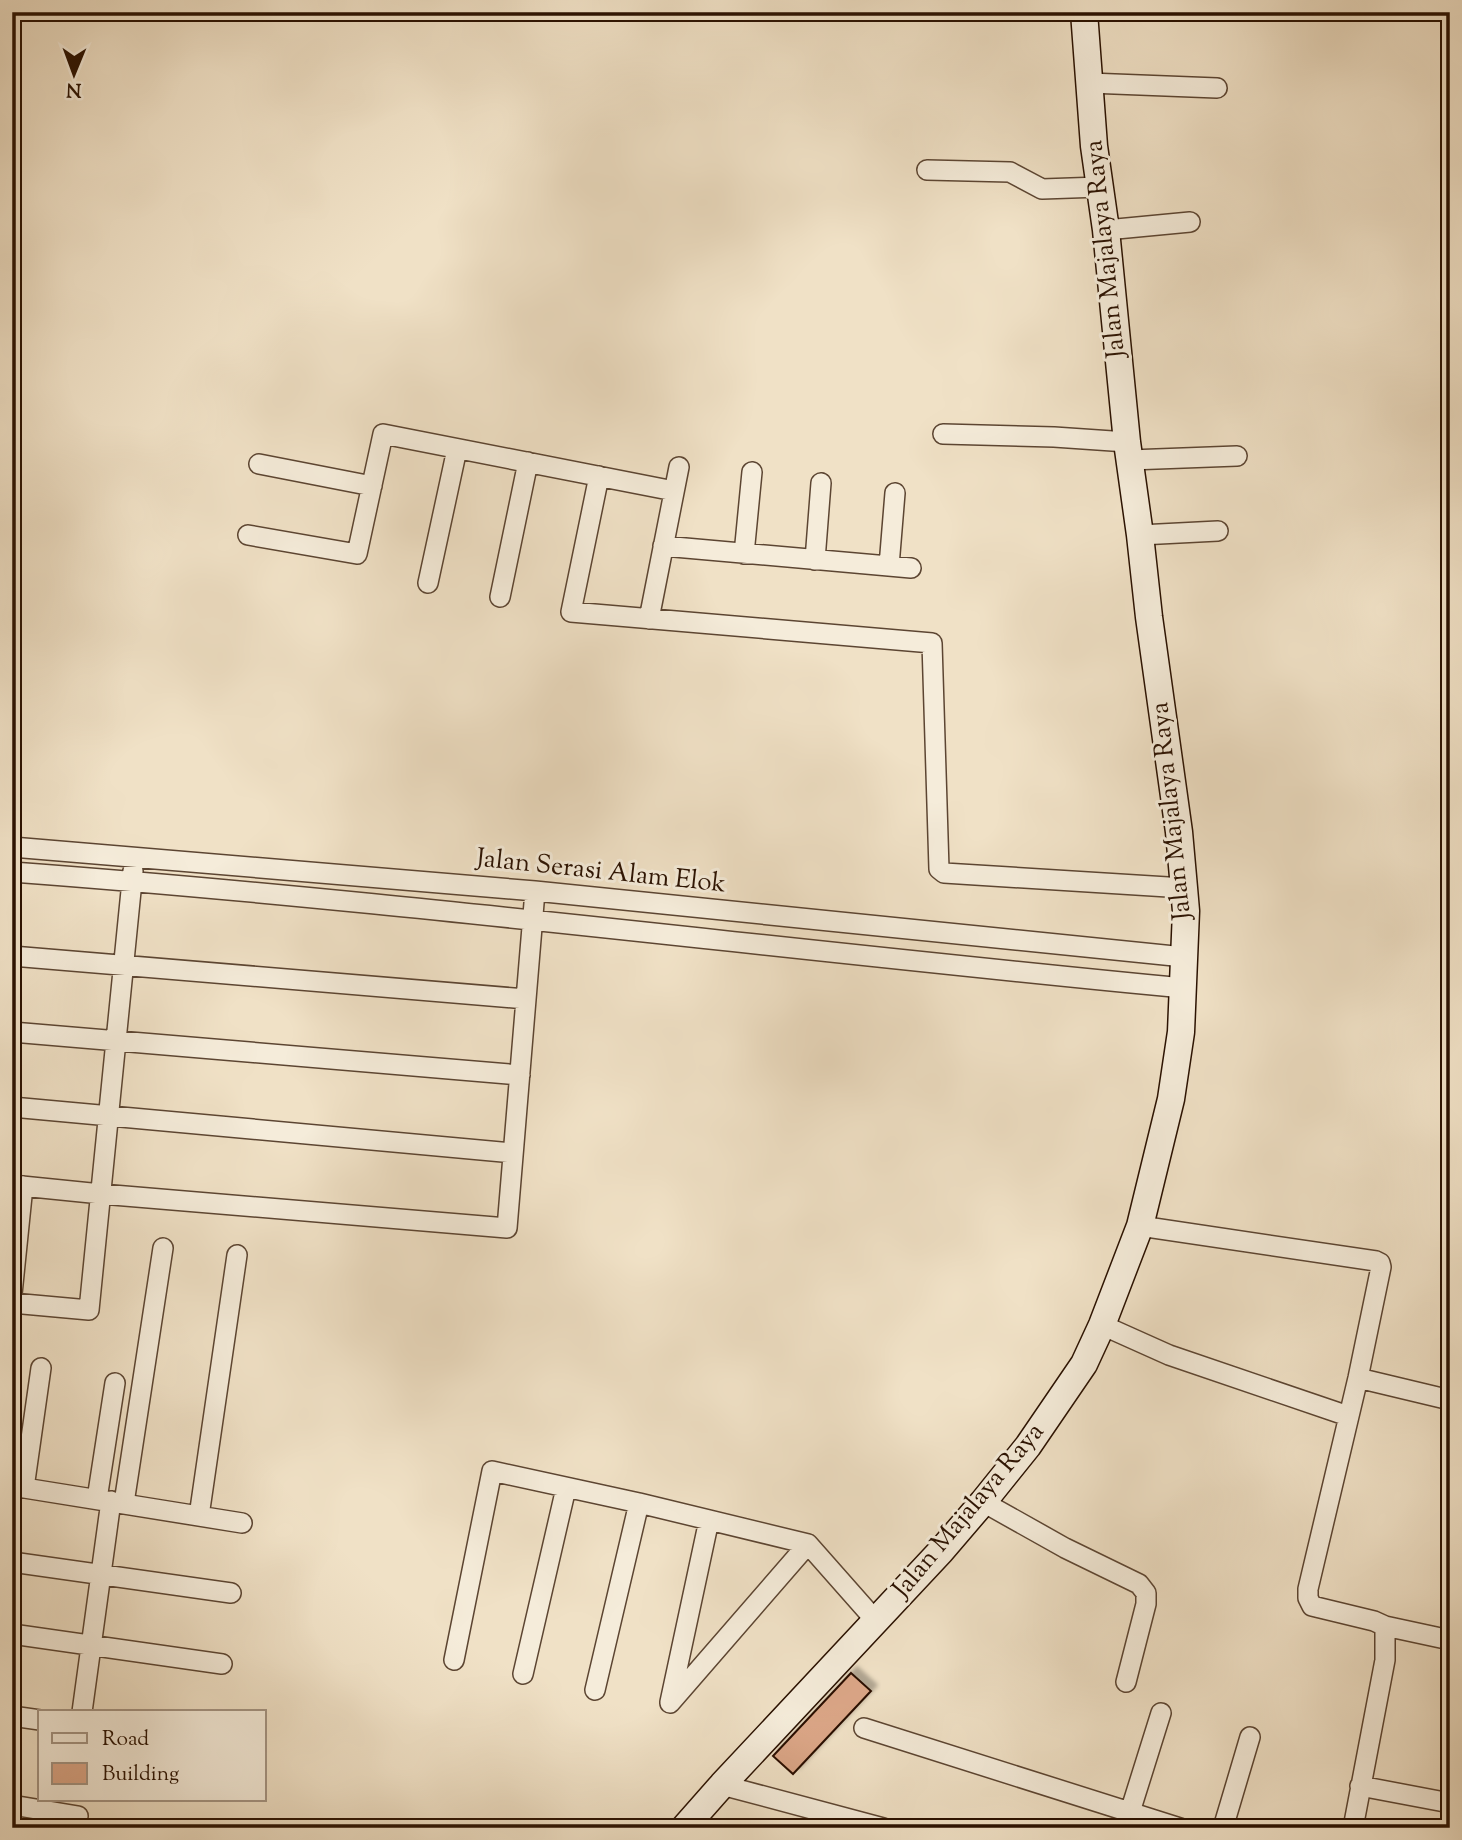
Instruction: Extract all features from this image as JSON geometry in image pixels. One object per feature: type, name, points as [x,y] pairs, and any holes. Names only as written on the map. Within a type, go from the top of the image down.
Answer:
[{"type":"street","name":"Jalan Majalaya Raya","points":[[684,1828],[942,1551],[1028,1447],[1083,1364],[1102,1325],[1140,1226],[1157,1160],[1176,1073],[1181,1032],[1186,911],[1179,832],[1149,617],[1106,230],[1094,146],[1084,12]]},
{"type":"street","points":[[1089,83],[1217,88]]},
{"type":"street","points":[[928,170],[1010,173],[1042,189],[1100,187]]},
{"type":"street","points":[[1106,230],[1189,222]]},
{"type":"street","points":[[943,433],[1054,437],[1129,451],[1237,456]]},
{"type":"street","points":[[248,535],[357,554],[383,434],[674,491]]},
{"type":"street","points":[[428,583],[457,449]]},
{"type":"street","points":[[500,597],[528,463]]},
{"type":"street","points":[[259,464],[372,486]]},
{"type":"street","points":[[649,619],[679,467]]},
{"type":"street","points":[[744,554],[752,472]]},
{"type":"street","points":[[599,476],[571,612],[932,643],[941,872],[1184,888]]},
{"type":"street","points":[[815,560],[821,482]]},
{"type":"street","points":[[889,566],[895,493]]},
{"type":"street","points":[[1140,535],[1218,531]]},
{"type":"street","points":[[663,547],[911,568]]},
{"type":"street","name":"Jalan Serasi Alam Elok","points":[[12,847],[535,891],[1184,957]]},
{"type":"street","points":[[12,1303],[89,1310],[134,856]]},
{"type":"street","name":"Jalan Serasi Alam Elok","points":[[12,872],[532,919],[1183,988]]},
{"type":"street","points":[[12,1294],[18,1185],[507,1228],[535,891]]},
{"type":"street","points":[[1106,981],[1110,951]]},
{"type":"street","points":[[12,956],[526,999]]},
{"type":"street","points":[[12,1032],[520,1075]]},
{"type":"street","points":[[12,1107],[513,1153]]},
{"type":"street","points":[[1140,1226],[1380,1263],[1358,1378],[1308,1598],[1312,1606],[1320,1609],[1450,1640]]},
{"type":"street","points":[[82,1710],[110,1501],[163,1248]]},
{"type":"street","points":[[199,1516],[237,1255]]},
{"type":"street","points":[[1102,1325],[1168,1355],[1348,1416]]},
{"type":"street","points":[[41,1367],[18,1487],[242,1523]]},
{"type":"street","points":[[1358,1378],[1450,1400]]},
{"type":"street","points":[[110,1501],[115,1383]]},
{"type":"street","points":[[454,1660],[492,1471],[808,1544],[876,1621]]},
{"type":"street","points":[[523,1674],[566,1488]]},
{"type":"street","points":[[984,1502],[1065,1548],[1139,1584],[1146,1593],[1146,1604],[1126,1682]]},
{"type":"street","points":[[595,1690],[639,1503]]},
{"type":"street","points":[[709,1520],[670,1703],[808,1544]]},
{"type":"street","points":[[12,1562],[231,1593]]},
{"type":"street","points":[[1353,1828],[1385,1660],[1385,1626]]},
{"type":"street","points":[[12,1633],[222,1664]]},
{"type":"street","points":[[1130,1812],[1161,1713]]},
{"type":"street","points":[[12,1716],[38,1720]]},
{"type":"street","points":[[864,1728],[1180,1828]]},
{"type":"street","points":[[1223,1828],[1250,1737]]},
{"type":"street","points":[[722,1785],[883,1828]]},
{"type":"street","points":[[1360,1786],[1450,1803]]},
{"type":"street","points":[[12,1805],[78,1814]]},
{"type":"building","points":[[851,1673],[871,1691],[793,1774],[773,1756]]}]
